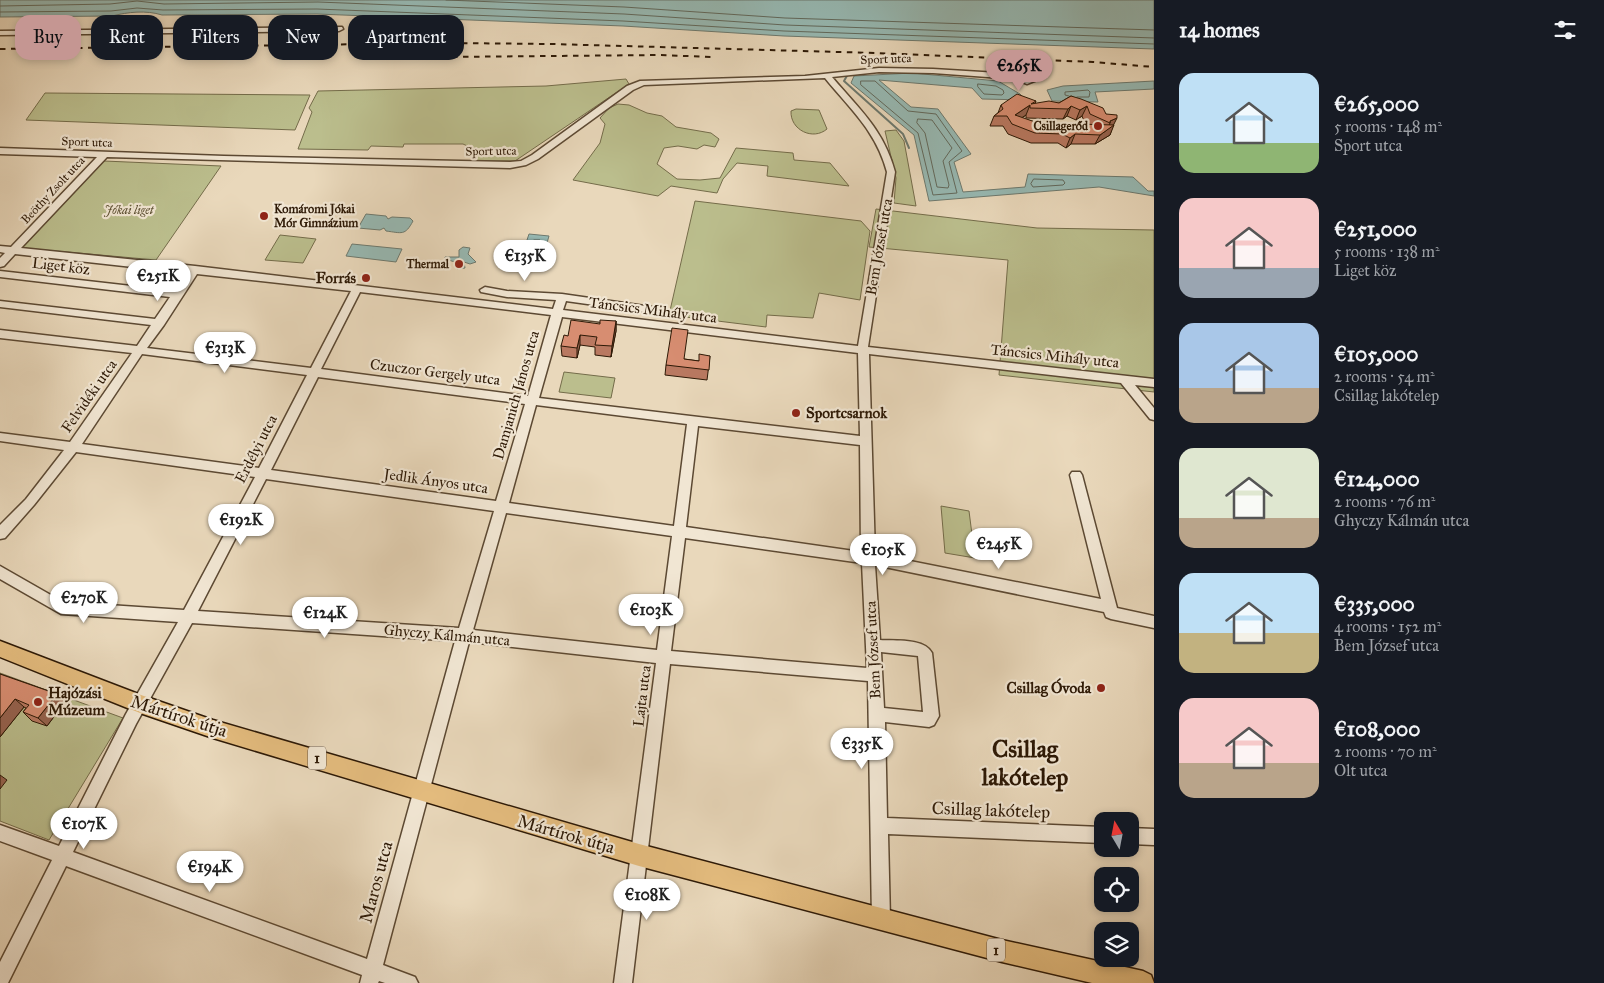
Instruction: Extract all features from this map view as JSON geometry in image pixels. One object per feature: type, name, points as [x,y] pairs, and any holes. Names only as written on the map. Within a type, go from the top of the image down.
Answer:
[{"type":"main road","name":"Mártírok útja","points":[[0,649],[140,704],[214,728],[639,855],[1112,980],[1143,983]]},
{"type":"street","points":[[0,32],[339,29]]},
{"type":"street","name":"Sport utca","points":[[0,151],[224,160],[517,164],[535,157],[630,88],[643,83],[788,79],[879,70],[916,70],[1017,78]]},
{"type":"street","name":"Bem József utca","points":[[826,75],[873,127],[884,149],[891,172],[864,327],[863,349],[868,558],[877,714],[881,920]]},
{"type":"street","name":"Beöthy Zsolt utca","points":[[0,264],[104,155]]},
{"type":"street","name":"Táncsics Mihály utca","points":[[0,249],[195,269],[1154,382]]},
{"type":"street","name":"Felvidéki utca","points":[[0,534],[30,502],[74,446],[160,323],[195,269]]},
{"type":"street","name":"Liget köz","points":[[0,274],[178,295]]},
{"type":"street","name":"Erdélyi utca","points":[[0,981],[140,704],[189,615],[357,288]]},
{"type":"street","points":[[485,290],[507,294],[562,297],[666,312]]},
{"type":"street","name":"Damjanich János utca","points":[[421,790],[562,297]]},
{"type":"street","points":[[0,304],[160,323]]},
{"type":"street","name":"Czuczor Gergely utca","points":[[0,334],[140,349],[532,401],[866,441]]},
{"type":"street","points":[[1124,379],[1154,416]]},
{"type":"street","name":"Lajta utca","points":[[623,983],[693,421]]},
{"type":"street","name":"Jedlik Ányos utca","points":[[0,436],[868,558]]},
{"type":"street","points":[[1076,475],[1110,613],[1154,622]]},
{"type":"street","points":[[868,558],[1109,607]]},
{"type":"street","name":"Ghyczy Kálmán utca","points":[[0,572],[61,608],[189,615],[464,635],[663,657],[874,675]]},
{"type":"street","points":[[872,645],[920,650],[925,653],[931,716],[928,720],[877,714]]},
{"type":"street","name":"Maros utca","points":[[371,976],[421,790]]},
{"type":"street","name":"Csillag lakótelep","points":[[879,826],[1094,835]]},
{"type":"street","points":[[0,833],[371,976],[409,983]]},
{"type":"street","points":[[1139,837],[1154,838]]},
{"type":"green space","points":[[626,79],[629,84],[515,161],[475,161],[476,150],[463,144],[404,144],[403,147],[371,146],[368,150],[298,149],[312,112],[309,108],[318,91],[546,86]]},
{"type":"green space","points":[[45,93],[310,95],[295,130],[26,120]]},
{"type":"green space","points":[[618,104],[629,105],[647,113],[662,116],[676,127],[711,133],[719,139],[715,147],[704,145],[697,149],[678,146],[664,148],[657,164],[677,179],[700,180],[720,178],[736,148],[793,153],[794,160],[830,163],[849,186],[767,176],[768,166],[737,163],[723,179],[717,193],[671,186],[658,196],[573,180],[600,143],[605,124],[600,118],[609,108]]},
{"type":"green space","points":[[796,109],[819,110],[827,129],[815,134],[803,132],[794,124],[792,118],[791,111]]},
{"type":"green space","points":[[896,130],[904,141],[916,206],[894,203],[896,178],[885,131]]},
{"type":"green space","name":"Jókai liget","points":[[104,161],[221,166],[156,260],[22,248]]},
{"type":"green space","points":[[695,201],[861,221],[870,231],[860,300],[819,293],[813,318],[767,315],[766,327],[669,315]]},
{"type":"green space","points":[[876,209],[1037,228],[1154,230],[1154,392],[999,375],[1008,260],[869,247]]},
{"type":"green space","points":[[280,235],[316,239],[303,263],[265,260]]},
{"type":"green space","points":[[564,372],[615,378],[611,398],[559,392]]},
{"type":"green space","points":[[941,506],[969,511],[975,558],[945,553]]},
{"type":"green space","points":[[0,673],[123,718],[49,840],[0,821]]},
{"type":"water","points":[[0,0],[1154,0],[1154,49],[784,36],[623,26],[464,20],[464,15],[162,15],[143,12],[91,16],[15,15],[15,17],[0,17]]},
{"type":"water","points":[[912,73],[998,81],[1020,94],[1026,100],[982,99],[972,88],[879,80],[911,107],[938,109],[971,154],[954,162],[963,192],[1025,187],[1028,174],[1133,177],[1148,191],[1154,191],[1154,196],[1099,187],[929,201],[914,135],[851,83],[854,76]]},
{"type":"water","points":[[1154,81],[1154,89],[1095,92],[1098,102],[1052,101],[1047,90],[1063,86]]},
{"type":"water","points":[[366,214],[386,216],[388,219],[392,217],[410,218],[413,221],[408,229],[403,232],[386,231],[384,228],[380,230],[358,228]]},
{"type":"water","points":[[529,234],[549,236],[542,260],[521,258]]},
{"type":"water","points":[[352,244],[402,249],[396,262],[346,256]]},
{"type":"water","name":"Thermal","points":[[463,247],[470,248],[468,254],[476,262],[470,264],[464,262],[465,268],[457,269],[455,262],[445,259],[445,257],[459,257],[459,250]]},
{"type":"building","points":[[1017,94],[1036,101],[1031,104],[1049,101],[1059,103],[1071,96],[1103,108],[1106,114],[1117,115],[1117,118],[1110,121],[1110,123],[1090,114],[1087,106],[1080,110],[1071,106],[1068,109],[1030,108],[1030,105],[1015,115],[1038,123],[1114,125],[1100,135],[1075,134],[1070,138],[1062,134],[1035,133],[1012,124],[1007,116],[994,116],[1003,109],[1001,105]]},
{"type":"building","points":[[571,320],[600,324],[600,320],[616,321],[612,346],[595,345],[597,337],[580,335],[577,348],[561,346],[564,335],[568,336]]},
{"type":"building","points":[[672,328],[688,330],[684,359],[699,361],[699,354],[710,356],[709,370],[666,365]]},
{"type":"building","points":[[0,674],[57,694],[38,718],[23,712],[29,705],[15,699],[0,718]]},
{"type":"waterway","points":[[848,74],[844,81],[903,134],[909,148]]},
{"type":"railway","points":[[0,49],[449,43],[551,44],[875,53],[1093,62],[1154,67]]},
{"type":"railway","points":[[464,57],[659,55],[713,57]]},
{"type":"place","name":"Csillagerőd","points":[[1098,126]]},
{"type":"place","name":"Komáromi Jókai Mór Gimnázium","points":[[264,216]]},
{"type":"place","name":"Thermal","points":[[459,264]]},
{"type":"place","name":"Forrás","points":[[366,278]]},
{"type":"place","name":"Sportcsarnok","points":[[796,413]]},
{"type":"place","name":"Csillag Óvoda","points":[[1101,688]]},
{"type":"place","name":"Hajózási Múzeum","points":[[38,702]]},
{"type":"district","name":"Csillag lakótelep","points":[[1025,763]]}]
